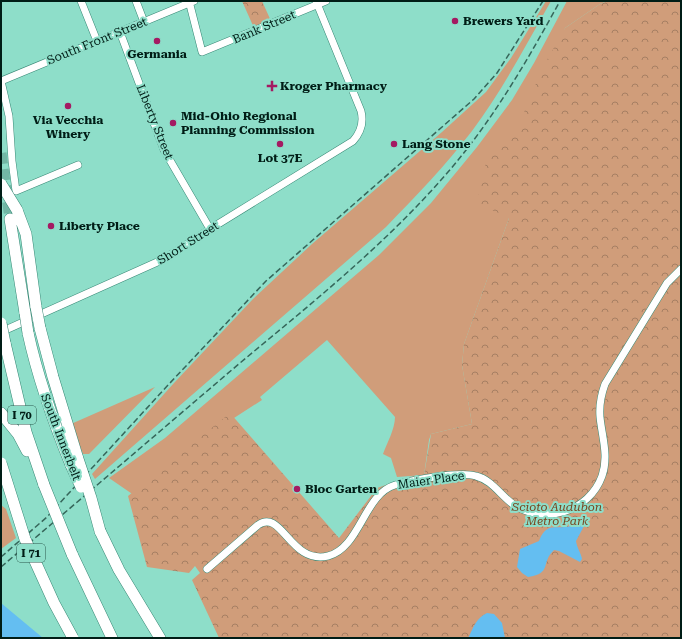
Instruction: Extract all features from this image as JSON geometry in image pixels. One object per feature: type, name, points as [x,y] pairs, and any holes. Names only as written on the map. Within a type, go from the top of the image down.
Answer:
[{"type":"highway","points":[[1,184],[14,214],[26,234],[40,328],[74,462]]},
{"type":"highway","name":"South Innerbelt","points":[[14,214],[28,333],[43,392],[74,462],[100,531],[119,570],[160,638]]},
{"type":"highway","name":"I 70","points":[[1,323],[26,432],[44,485],[72,554],[112,638]]},
{"type":"highway","points":[[1,413],[23,444],[44,485]]},
{"type":"highway","name":"I 71","points":[[1,463],[25,539],[51,596],[73,638]]},
{"type":"street","points":[[81,1],[98,41]]},
{"type":"street","points":[[136,1],[144,22]]},
{"type":"street","name":"Bank Street","points":[[191,2],[202,52],[317,3],[326,1]]},
{"type":"street","name":"South Front Street","points":[[1,81],[191,2]]},
{"type":"street","name":"Short Street","points":[[1,332],[156,263],[353,141],[361,130],[361,110],[317,3]]},
{"type":"street","name":"Liberty Street","points":[[120,32],[164,150],[210,229]]},
{"type":"street","points":[[1,81],[9,116],[16,191],[78,165]]},
{"type":"street","name":"Maier Place","points":[[207,569],[258,525],[265,522],[276,525],[296,547],[308,555],[320,557],[331,555],[339,551],[347,543],[375,501],[387,489],[395,485],[429,479],[460,474],[476,476],[492,484],[512,503],[526,511],[533,513],[548,515],[555,514],[578,506],[591,495],[599,483],[604,469],[605,453],[600,407],[601,398],[606,384],[667,283],[681,269]]},
{"type":"street","points":[[1,482],[7,496]]},
{"type":"green space","points":[[242,1],[262,1],[271,21],[254,28]]},
{"type":"green space","points":[[546,1],[551,1],[513,68],[483,116],[462,144],[420,192],[386,227],[95,479],[92,474],[174,383],[253,299],[312,244],[486,92],[511,58]]},
{"type":"green space","points":[[567,1],[607,1],[600,4],[565,28],[509,218],[464,344],[462,365],[472,424],[431,434],[424,475],[397,477],[391,458],[383,454],[395,422],[395,417],[327,340],[260,397],[262,400],[234,418],[141,500],[109,478],[165,438],[379,255],[431,203],[477,147],[512,100],[534,63]]},
{"type":"green space","name":"Scioto Audubon Metro Park","points":[[608,1],[681,1],[681,638],[219,638],[192,580],[200,573],[195,566],[189,573],[147,567],[128,496],[230,413],[339,538],[377,488],[409,477],[424,475],[431,434],[472,424],[462,365],[464,344],[509,218],[477,203],[489,152],[517,129],[542,69],[565,28],[600,4]]},
{"type":"green space","points":[[155,387],[89,454],[83,454],[71,424]]},
{"type":"green space","points":[[1,505],[6,509],[16,538],[1,549]]},
{"type":"water","points":[[582,519],[584,526],[576,541],[582,559],[580,562],[554,550],[541,573],[528,577],[517,567],[520,549],[539,541],[548,529],[571,526]]},
{"type":"water","points":[[1,603],[43,638],[1,638]]},
{"type":"water","points":[[487,613],[494,614],[502,623],[505,638],[468,638],[477,621]]},
{"type":"tunnel","points":[[1,153],[10,219]]},
{"type":"railway","points":[[1,557],[47,517],[266,281],[474,99],[497,73],[543,1]]},
{"type":"railway","points":[[1,567],[348,272],[399,224],[448,172],[480,132],[522,68],[560,1]]},
{"type":"place","name":"Brewers Yard","points":[[455,21]]},
{"type":"place","name":"Germania","points":[[157,41]]},
{"type":"place","name":"Kroger Pharmacy","points":[[272,86]]},
{"type":"place","name":"Via Vecchia Winery","points":[[68,106]]},
{"type":"place","name":"Mid-Ohio Regional Planning Commission","points":[[173,123]]},
{"type":"place","name":"Lot 37E","points":[[280,144]]},
{"type":"place","name":"Lang Stone","points":[[394,144]]},
{"type":"place","name":"Liberty Place","points":[[51,226]]},
{"type":"place","name":"Bloc Garten","points":[[297,489]]}]
